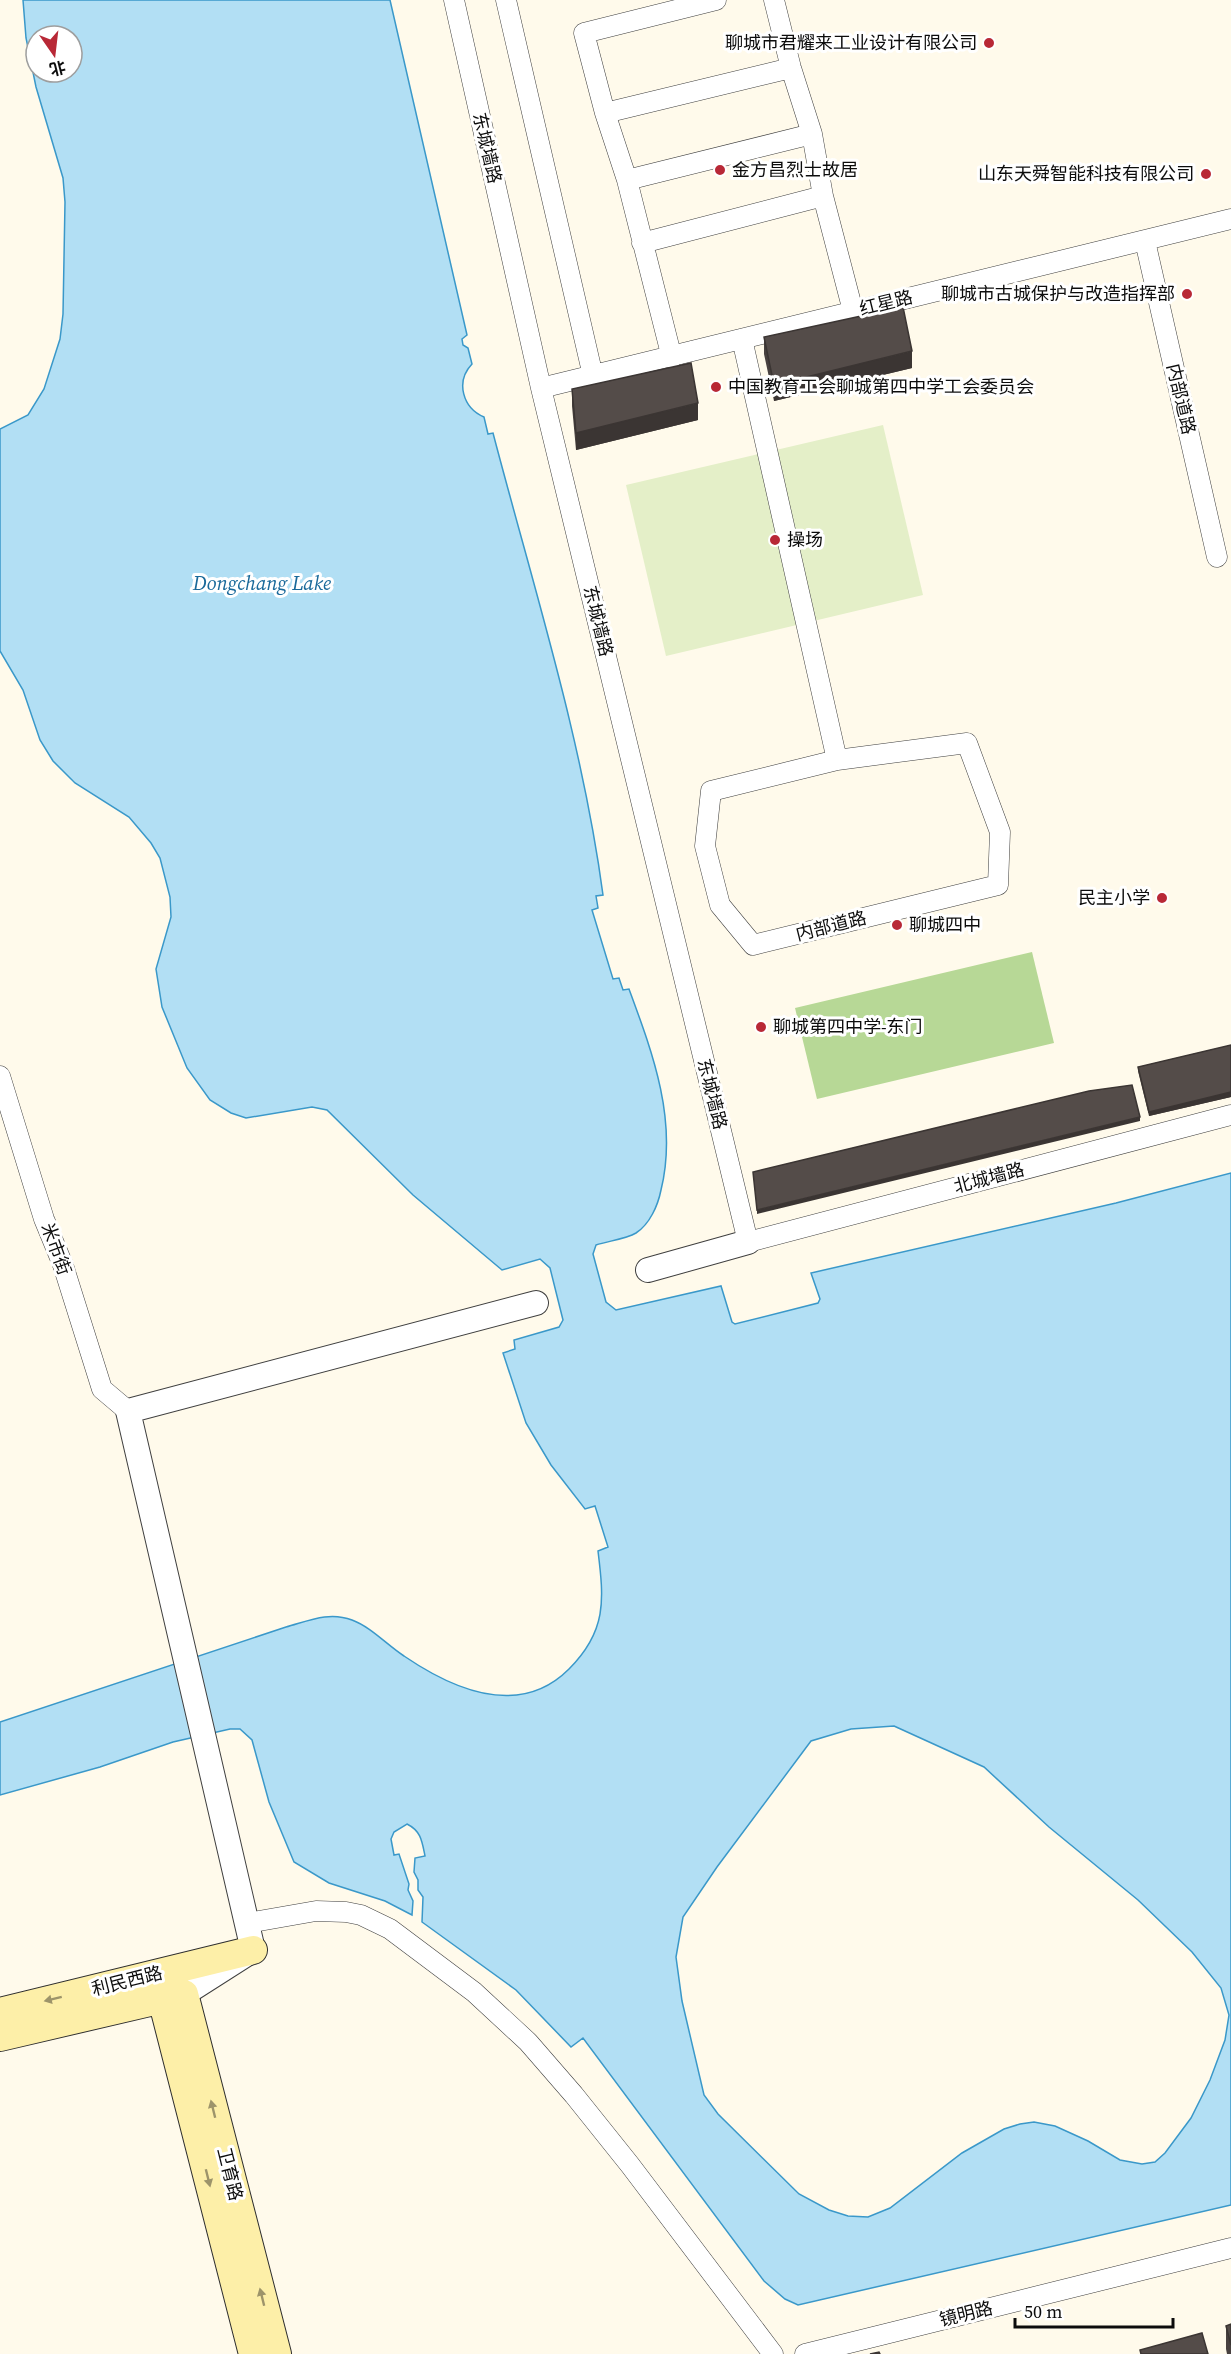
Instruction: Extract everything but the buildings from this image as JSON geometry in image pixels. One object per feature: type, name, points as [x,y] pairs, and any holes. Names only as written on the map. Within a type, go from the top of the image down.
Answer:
[{"type":"main road","name":"利民西路","points":[[0,2012],[251,1937]]},
{"type":"main road","name":"利民西路","points":[[0,2037],[173,1997]]},
{"type":"main road","name":"卫育路","points":[[173,1997],[253,2354]]},
{"type":"main road","name":"卫育路","points":[[173,1997],[276,2354]]},
{"type":"street","name":"东城墙路","points":[[454,0],[541,388],[747,1242]]},
{"type":"street","points":[[506,0],[593,376]]},
{"type":"street","points":[[672,358],[627,180],[605,113],[584,33],[680,4],[716,0]]},
{"type":"street","points":[[774,0],[791,68],[812,134],[823,196],[853,311]]},
{"type":"street","points":[[605,113],[791,68]]},
{"type":"street","points":[[627,180],[812,134]]},
{"type":"street","points":[[642,243],[823,196]]},
{"type":"street","name":"红星路","points":[[541,388],[672,358],[853,311],[1231,219]]},
{"type":"street","name":"内部道路","points":[[1145,241],[1217,557]]},
{"type":"street","points":[[742,339],[837,760]]},
{"type":"street","name":"内部道路","points":[[967,743],[1000,832],[998,885],[753,945],[720,905],[705,846],[711,791],[837,760],[967,743]]},
{"type":"street","name":"米市街","points":[[0,1076],[44,1219],[63,1265],[102,1389],[128,1411]]},
{"type":"street","name":"北城墙路","points":[[747,1242],[1231,1115]]},
{"type":"street","points":[[648,1270],[747,1242]]},
{"type":"street","points":[[251,1937],[210,1770],[128,1411],[536,1303]]},
{"type":"street","points":[[173,1997],[251,1937],[316,1911],[361,1915],[390,1929],[474,1992],[528,2042],[630,2165],[773,2354]]},
{"type":"street","name":"镜明路","points":[[805,2354],[1231,2248]]},
{"type":"green space","name":"操场","points":[[883,425],[923,595],[666,656],[626,485]]},
{"type":"green space","points":[[1032,952],[1054,1043],[817,1099],[795,1008]]},
{"type":"water","name":"Dongchang Lake","points":[[23,0],[390,0],[467,335],[462,339],[463,345],[468,348],[472,364],[464,379],[464,394],[471,407],[484,417],[488,434],[493,433],[555,662],[583,778],[603,895],[596,896],[598,908],[592,910],[613,979],[619,978],[623,990],[629,989],[647,1038],[665,1113],[667,1139],[665,1164],[660,1196],[653,1214],[636,1233],[596,1245],[593,1254],[606,1302],[616,1310],[721,1286],[732,1322],[735,1324],[818,1303],[820,1299],[811,1273],[1116,1203],[1231,1173],[1231,2205],[798,2305],[785,2299],[764,2281],[583,2038],[571,2047],[516,1990],[422,1922],[423,1897],[418,1890],[418,1880],[414,1872],[415,1858],[425,1856],[420,1837],[412,1827],[407,1824],[394,1832],[391,1839],[394,1855],[399,1854],[409,1884],[408,1890],[413,1901],[412,1915],[385,1901],[329,1883],[294,1862],[269,1802],[252,1740],[240,1729],[230,1729],[173,1742],[100,1767],[0,1795],[0,1722],[319,1618],[343,1617],[359,1623],[423,1668],[465,1688],[487,1694],[508,1695],[530,1692],[550,1684],[569,1669],[581,1655],[596,1628],[601,1600],[598,1551],[608,1547],[595,1506],[585,1509],[551,1465],[526,1423],[503,1353],[515,1349],[514,1340],[559,1327],[563,1320],[550,1268],[540,1259],[502,1270],[413,1195],[327,1110],[312,1107],[246,1118],[231,1113],[210,1100],[187,1068],[162,1007],[156,969],[171,917],[170,897],[160,858],[151,843],[129,817],[75,783],[53,761],[40,740],[23,690],[0,651],[0,429],[28,415],[44,389],[60,339],[63,314],[65,202],[63,178],[35,84],[84,84],[84,24],[25,24]],"holes":[[[894,1726],[984,1767],[1049,1827],[1138,1900],[1192,1952],[1221,1988],[1229,2015],[1225,2040],[1210,2080],[1191,2118],[1165,2153],[1155,2162],[1142,2164],[1120,2160],[1088,2141],[1055,2126],[1034,2122],[1020,2124],[1004,2129],[962,2153],[890,2208],[868,2217],[848,2216],[829,2210],[799,2194],[718,2114],[704,2095],[682,2001],[676,1957],[683,1917],[717,1867],[811,1741],[851,1729]]]},
{"type":"place","name":"聊城市君耀来工业设计有限公司","points":[[989,43]]},
{"type":"place","name":"金方昌烈士故居","points":[[720,170]]},
{"type":"place","name":"山东天舜智能科技有限公司","points":[[1206,174]]},
{"type":"place","name":"聊城市古城保护与改造指挥部","points":[[1187,294]]},
{"type":"place","name":"中国教育工会聊城第四中学工会委员会","points":[[716,387]]},
{"type":"place","name":"操场","points":[[775,540]]},
{"type":"place","name":"民主小学","points":[[1162,898]]},
{"type":"place","name":"聊城四中","points":[[897,925]]},
{"type":"place","name":"聊城第四中学-东门","points":[[761,1027]]}]
